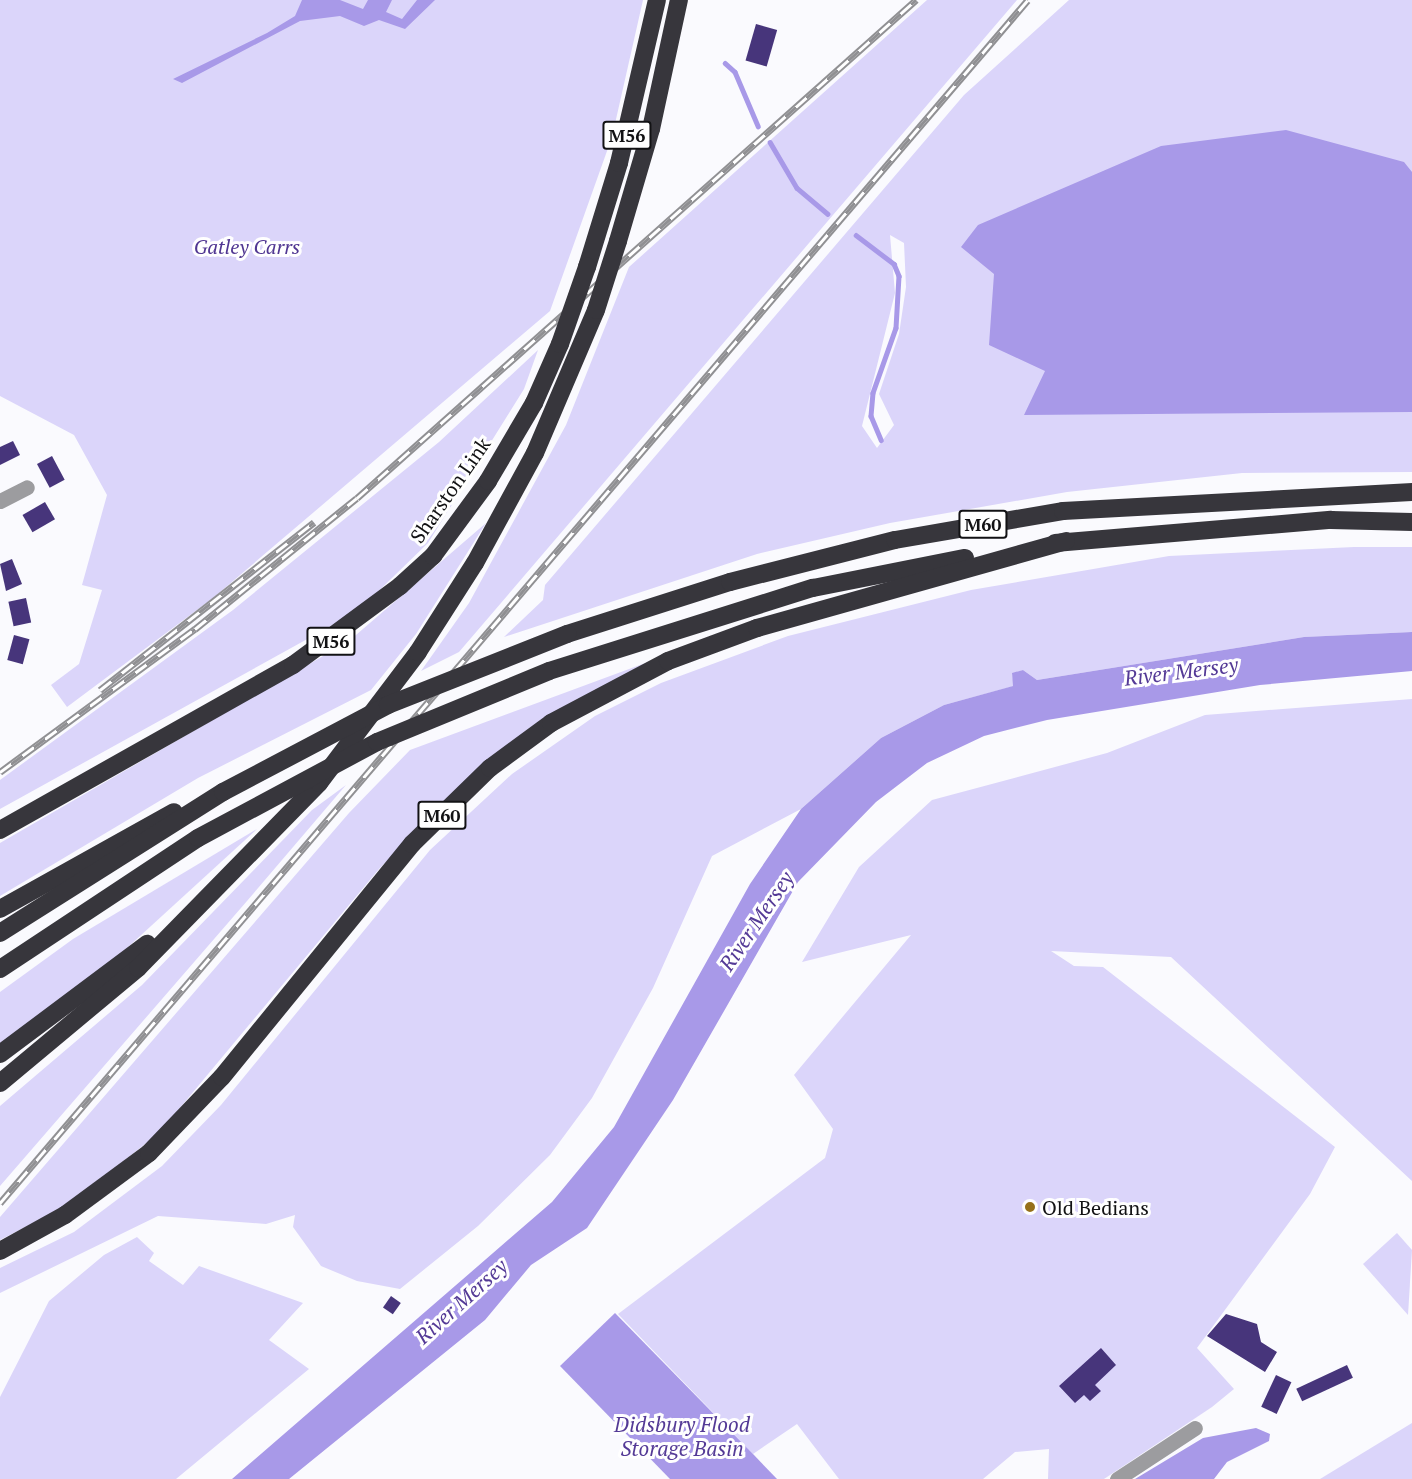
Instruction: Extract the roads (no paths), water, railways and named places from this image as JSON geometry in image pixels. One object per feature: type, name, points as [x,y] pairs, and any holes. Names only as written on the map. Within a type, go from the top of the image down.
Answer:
[{"type":"highway","name":"Sharston Link","points":[[0,830],[293,665],[400,586],[433,556],[488,481],[534,403],[560,344],[587,267],[622,153],[657,0]]},
{"type":"highway","name":"M56","points":[[0,1083],[138,968],[206,895],[319,783],[437,624],[530,462],[596,310],[651,129],[679,0]]},
{"type":"highway","name":"M60","points":[[0,909],[144,825],[222,792],[388,705],[567,634],[730,582],[884,543],[1063,511],[1412,492]]},
{"type":"highway","name":"M60","points":[[0,969],[198,838],[377,742],[549,671],[813,588],[1066,541],[1331,520],[1412,522]]},
{"type":"highway","name":"M60","points":[[7,1248],[104,1189],[168,1135],[412,844],[490,768],[551,723],[639,674],[717,642],[1066,541]]},
{"type":"highway","name":"M60","points":[[0,933],[222,792]]},
{"type":"highway","points":[[0,1054],[88,991],[206,895]]},
{"type":"street","points":[[0,501],[27,487]]},
{"type":"street","points":[[1117,1479],[1195,1428]]},
{"type":"water","points":[[302,0],[340,0],[363,9],[368,0],[392,0],[386,12],[402,19],[417,0],[435,0],[405,29],[379,20],[364,26],[340,16],[300,21],[182,83],[173,79],[267,33],[295,16]]},
{"type":"water","points":[[1286,130],[1404,162],[1412,172],[1412,412],[1024,415],[1045,371],[989,345],[994,274],[961,247],[978,225],[1161,146]]},
{"type":"water","name":"River Mersey","points":[[1412,632],[1412,671],[1260,685],[1047,720],[984,736],[927,763],[876,802],[798,882],[673,1100],[587,1228],[531,1265],[485,1320],[289,1479],[232,1479],[552,1202],[614,1127],[750,884],[801,809],[881,738],[944,705],[1013,686],[1012,673],[1023,670],[1037,680],[1304,637]]},
{"type":"water","name":"Didsbury Flood Storage Basin","points":[[615,1313],[777,1479],[670,1479],[560,1366]]},
{"type":"water","points":[[1256,1428],[1270,1434],[1269,1441],[1227,1462],[1214,1479],[1135,1479],[1203,1438]]},
{"type":"waterway","points":[[725,63],[735,72],[758,126]]},
{"type":"waterway","points":[[770,142],[797,188],[828,214]]},
{"type":"waterway","points":[[856,235],[894,264],[899,276],[896,328],[873,393],[871,416],[881,440]]},
{"type":"railway","points":[[0,772],[195,629],[357,498],[916,0]]},
{"type":"railway","points":[[0,1203],[1028,0]]},
{"type":"railway","points":[[100,690],[314,522]]},
{"type":"place","name":"Old Bedians","points":[[1030,1207]]},
{"type":"park label","name":"Gatley Carrs","points":[[247,246]]}]
